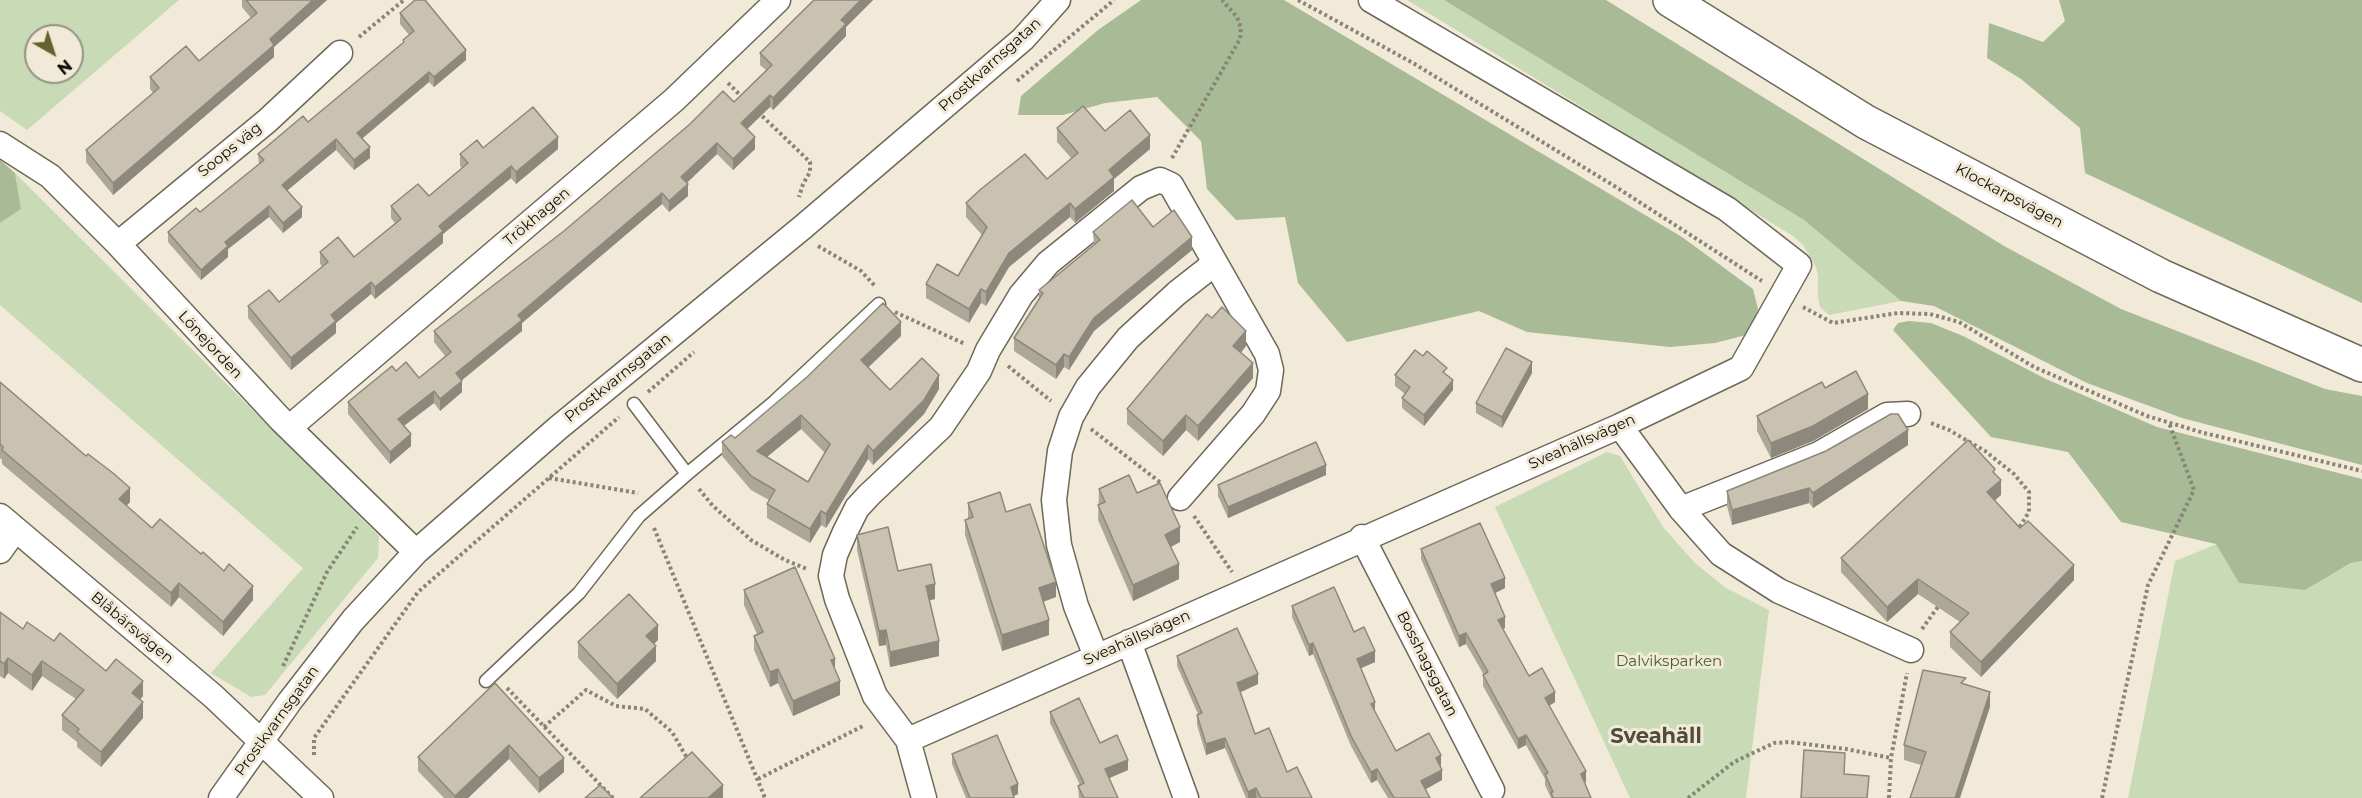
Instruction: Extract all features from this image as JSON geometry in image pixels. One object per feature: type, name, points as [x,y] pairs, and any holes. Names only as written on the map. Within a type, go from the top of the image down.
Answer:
[{"type":"street","name":"Trökhagen","points":[[290,427],[674,100],[778,0]]},
{"type":"street","name":"Prostkvarnsgatan","points":[[221,798],[353,620],[416,552],[558,428],[803,227],[1014,47],[1058,0]]},
{"type":"street","name":"Sveahällsvägen","points":[[908,740],[1362,537],[1620,426],[1741,368],[1799,265],[1727,209],[1371,0]]},
{"type":"street","name":"Klockarpsvägen","points":[[1670,0],[1866,122],[2162,276],[2362,365]]},
{"type":"street","name":"Soops väg","points":[[118,244],[267,121],[340,53]]},
{"type":"street","name":"Lönejorden","points":[[0,144],[50,176],[118,244],[290,427],[416,552]]},
{"type":"street","points":[[924,798],[908,740],[875,696],[837,599],[831,576],[835,555],[857,508],[941,427],[979,371],[988,350],[1021,295],[1048,263],[1141,188],[1160,180],[1171,185],[1267,354],[1271,370],[1268,391],[1253,414],[1180,498]]},
{"type":"street","points":[[1096,656],[1076,606],[1059,545],[1054,500],[1060,451],[1071,417],[1088,387],[1128,338],[1177,292],[1214,264]]},
{"type":"street","points":[[1681,509],[1819,454],[1887,415],[1908,414]]},
{"type":"street","points":[[1620,426],[1681,509],[1721,554],[1779,591],[1911,650]]},
{"type":"street","points":[[0,551],[8,523]]},
{"type":"street","name":"Blåbärsvägen","points":[[8,523],[263,741],[321,798]]},
{"type":"street","name":"Bosshagsgatan","points":[[1362,537],[1492,790]]},
{"type":"street","points":[[1129,642],[1186,798]]},
{"type":"lane","points":[[490,678],[579,593],[639,516],[774,402],[879,304]]},
{"type":"lane","points":[[634,404],[687,474]]},
{"type":"path","points":[[340,53],[404,0]]},
{"type":"path","points":[[1016,82],[1114,0]]},
{"type":"path","points":[[1160,180],[1240,39],[1241,28],[1237,17],[1222,0]]},
{"type":"path","points":[[710,66],[810,162],[810,172],[802,184],[798,201]]},
{"type":"path","points":[[809,254],[827,239]]},
{"type":"path","points":[[818,246],[861,271],[878,290],[879,304],[933,332],[980,350],[988,350],[1071,417],[1180,498],[1232,572],[1241,592]]},
{"type":"path","points":[[315,758],[312,750],[314,738],[418,592],[695,351]]},
{"type":"path","points":[[1908,414],[1949,430],[1985,451],[2014,474],[2029,492],[2029,512],[2017,532]]},
{"type":"path","points":[[2103,798],[2148,585],[2194,490],[2168,423]]},
{"type":"path","points":[[687,474],[713,506],[751,540],[785,560],[814,571],[832,568]]},
{"type":"path","points":[[549,478],[659,499]]},
{"type":"path","points":[[282,672],[327,572],[372,508]]},
{"type":"path","points":[[639,516],[656,530],[765,798]]},
{"type":"path","points":[[1889,798],[1891,758],[1911,650],[1925,622],[1942,600]]},
{"type":"path","points":[[490,678],[544,727],[613,798]]},
{"type":"path","points":[[544,727],[586,690],[616,706],[645,709],[672,732],[688,757],[680,765]]},
{"type":"path","points":[[758,779],[888,712]]},
{"type":"path","points":[[1688,798],[1734,762],[1774,743],[1789,742],[1891,758]]},
{"type":"green space","points":[[0,0],[179,0],[84,81],[84,24],[24,24],[24,84],[81,84],[27,130],[0,111]]},
{"type":"green space","points":[[1141,0],[1284,0],[1682,237],[1753,289],[1758,309],[1750,334],[1715,343],[1670,347],[1527,332],[1479,311],[1347,342],[1298,283],[1285,217],[1236,220],[1207,189],[1201,141],[1157,97],[1105,103],[1063,115],[1018,115],[1021,96],[1098,30]]},
{"type":"green space","points":[[1407,0],[1444,0],[1804,220],[1901,301],[1829,315],[1820,307],[1815,265],[1803,245],[1793,236]]},
{"type":"green space","points":[[1444,0],[1606,0],[2004,246],[2121,309],[2325,389],[2362,396],[2362,465],[2182,418],[2087,383],[1934,306],[1901,301],[1804,220]]},
{"type":"green space","points":[[2059,0],[2362,0],[2362,303],[2085,173],[2080,128],[2021,79],[1987,58],[1989,23],[2043,42],[2065,21]]},
{"type":"green space","points":[[0,160],[15,173],[21,209],[0,223]]},
{"type":"green space","points":[[15,173],[379,536],[378,558],[265,695],[251,697],[211,673],[303,568],[0,305],[0,223],[21,208]]},
{"type":"green space","points":[[1909,321],[1931,323],[1963,336],[2046,379],[2157,427],[2362,479],[2362,561],[2351,563],[2305,590],[2239,583],[2216,544],[2121,522],[2068,452],[1991,437],[1893,330],[1898,323]]},
{"type":"green space","name":"Dalviksparken","points":[[1607,452],[1620,456],[1663,527],[1695,563],[1726,588],[1769,610],[1746,798],[1630,798],[1495,507]]},
{"type":"green space","points":[[2217,544],[2239,583],[2304,590],[2352,563],[2362,561],[2362,798],[2128,798],[2175,561]]},
{"type":"building","points":[[246,0],[313,0],[270,39],[274,45],[113,183],[86,150],[159,88],[150,77],[186,46],[199,61],[257,13]]},
{"type":"building","points":[[415,0],[425,0],[466,50],[434,77],[429,72],[357,133],[370,147],[354,160],[336,139],[282,185],[302,207],[283,223],[269,206],[225,242],[228,246],[201,270],[168,232],[196,208],[200,212],[264,160],[258,154],[303,116],[308,122],[404,42],[403,40],[414,31],[400,13]]},
{"type":"building","points":[[814,0],[861,0],[841,20],[846,24],[773,98],[770,95],[741,123],[755,137],[733,159],[717,143],[681,177],[688,184],[669,201],[662,193],[518,315],[522,320],[456,373],[462,381],[440,399],[434,391],[398,419],[411,434],[390,452],[348,402],[392,366],[396,371],[406,362],[419,378],[451,352],[434,331],[564,231],[690,124],[723,91],[734,102],[772,65],[760,53]]},
{"type":"building","points":[[1083,106],[1105,131],[1130,110],[1150,135],[1109,170],[1114,177],[1075,209],[1070,203],[1009,253],[986,292],[981,289],[969,309],[926,284],[937,264],[958,276],[987,227],[966,203],[981,189],[1025,154],[1047,179],[1078,153],[1057,128]]},
{"type":"building","points":[[533,107],[558,137],[516,172],[511,166],[439,226],[443,231],[375,287],[371,282],[331,315],[336,321],[291,358],[248,306],[269,290],[279,302],[328,262],[320,252],[338,237],[354,257],[401,219],[391,206],[418,184],[429,196],[468,163],[460,154],[477,140],[483,148]]},
{"type":"building","points":[[1132,200],[1153,227],[1174,210],[1192,237],[1094,318],[1069,357],[1064,354],[1056,365],[1014,338],[1043,293],[1039,290],[1100,240],[1093,232]]},
{"type":"building","points":[[883,303],[901,322],[861,360],[890,390],[922,358],[939,375],[924,400],[873,451],[868,445],[826,514],[821,511],[810,529],[767,504],[775,490],[751,476],[722,442],[731,435],[735,438],[807,377]],"holes":[[[801,415],[830,444],[808,482],[757,451]]]},
{"type":"building","points":[[1222,307],[1246,331],[1233,346],[1253,363],[1198,426],[1186,415],[1163,441],[1127,409],[1207,314],[1212,318]]},
{"type":"building","points":[[1506,348],[1532,362],[1502,417],[1476,403]]},
{"type":"building","points":[[1415,350],[1423,356],[1427,351],[1447,368],[1443,372],[1453,380],[1424,415],[1402,398],[1410,387],[1395,375]]},
{"type":"building","points":[[1856,371],[1868,394],[1813,426],[1771,443],[1757,416],[1822,382],[1825,388]]},
{"type":"building","points":[[0,382],[86,456],[88,454],[130,488],[119,499],[152,528],[160,519],[224,571],[229,564],[253,586],[223,622],[179,583],[171,593],[2,450],[3,447],[0,444]]},
{"type":"building","points":[[1891,414],[1898,414],[1908,430],[1813,493],[1809,488],[1732,510],[1727,491],[1826,451]]},
{"type":"building","points":[[1968,440],[1995,469],[1993,472],[2001,480],[1987,492],[2020,528],[2028,521],[2074,565],[1981,662],[1950,632],[1969,613],[1918,579],[1887,607],[1841,558]]},
{"type":"building","points":[[1316,442],[1326,465],[1228,507],[1218,485]]},
{"type":"building","points":[[1129,475],[1137,493],[1160,483],[1180,527],[1165,535],[1179,564],[1133,585],[1098,505],[1105,502],[1099,489]]},
{"type":"building","points":[[1000,492],[1006,512],[1030,504],[1056,582],[1039,588],[1049,620],[1002,635],[965,520],[973,517],[968,503]]},
{"type":"building","points":[[1480,523],[1505,578],[1491,584],[1505,617],[1498,620],[1529,676],[1542,668],[1555,692],[1545,698],[1586,771],[1581,774],[1591,798],[1553,798],[1551,792],[1553,792],[1545,774],[1548,773],[1526,735],[1518,739],[1483,675],[1488,672],[1466,633],[1459,636],[1421,549]]},
{"type":"building","points":[[888,527],[898,571],[931,564],[935,584],[926,586],[939,641],[890,652],[886,630],[879,631],[857,535]]},
{"type":"building","points":[[795,567],[835,659],[831,660],[840,681],[793,701],[778,669],[770,672],[754,636],[763,632],[744,590]]},
{"type":"building","points":[[1334,587],[1354,632],[1364,627],[1375,651],[1357,659],[1375,702],[1371,704],[1396,751],[1429,733],[1441,755],[1436,758],[1442,770],[1421,781],[1430,798],[1394,798],[1377,769],[1371,772],[1351,736],[1313,643],[1309,645],[1292,606]]},
{"type":"building","points":[[629,594],[658,625],[646,636],[656,646],[617,684],[578,642]]},
{"type":"building","points":[[0,612],[23,629],[27,622],[54,641],[60,633],[106,671],[116,659],[143,681],[132,693],[143,702],[101,752],[77,732],[79,729],[62,715],[84,690],[42,661],[32,675],[8,658],[4,664],[0,661]]},
{"type":"building","points":[[1237,628],[1258,674],[1237,683],[1255,734],[1269,728],[1287,772],[1297,767],[1312,798],[1261,798],[1256,788],[1248,792],[1225,738],[1206,744],[1197,715],[1202,713],[1177,656]]},
{"type":"building","points":[[1923,670],[1966,678],[1961,683],[1990,692],[1955,798],[1910,798],[1926,752],[1904,745]]},
{"type":"building","points":[[495,683],[564,758],[539,778],[509,745],[455,796],[418,757]]},
{"type":"building","points":[[1079,698],[1100,743],[1117,735],[1128,760],[1105,769],[1118,798],[1084,798],[1078,786],[1084,783],[1050,712]]},
{"type":"building","points":[[997,735],[1018,784],[1011,787],[1014,798],[970,798],[952,754]]},
{"type":"building","points":[[1804,750],[1845,753],[1844,774],[1869,776],[1867,798],[1801,798]]},
{"type":"building","points":[[692,752],[723,785],[708,798],[640,798]]},
{"type":"building","points":[[600,785],[613,798],[585,798]]},
{"type":"district","name":"Sveahäll","points":[[1656,737]]}]
